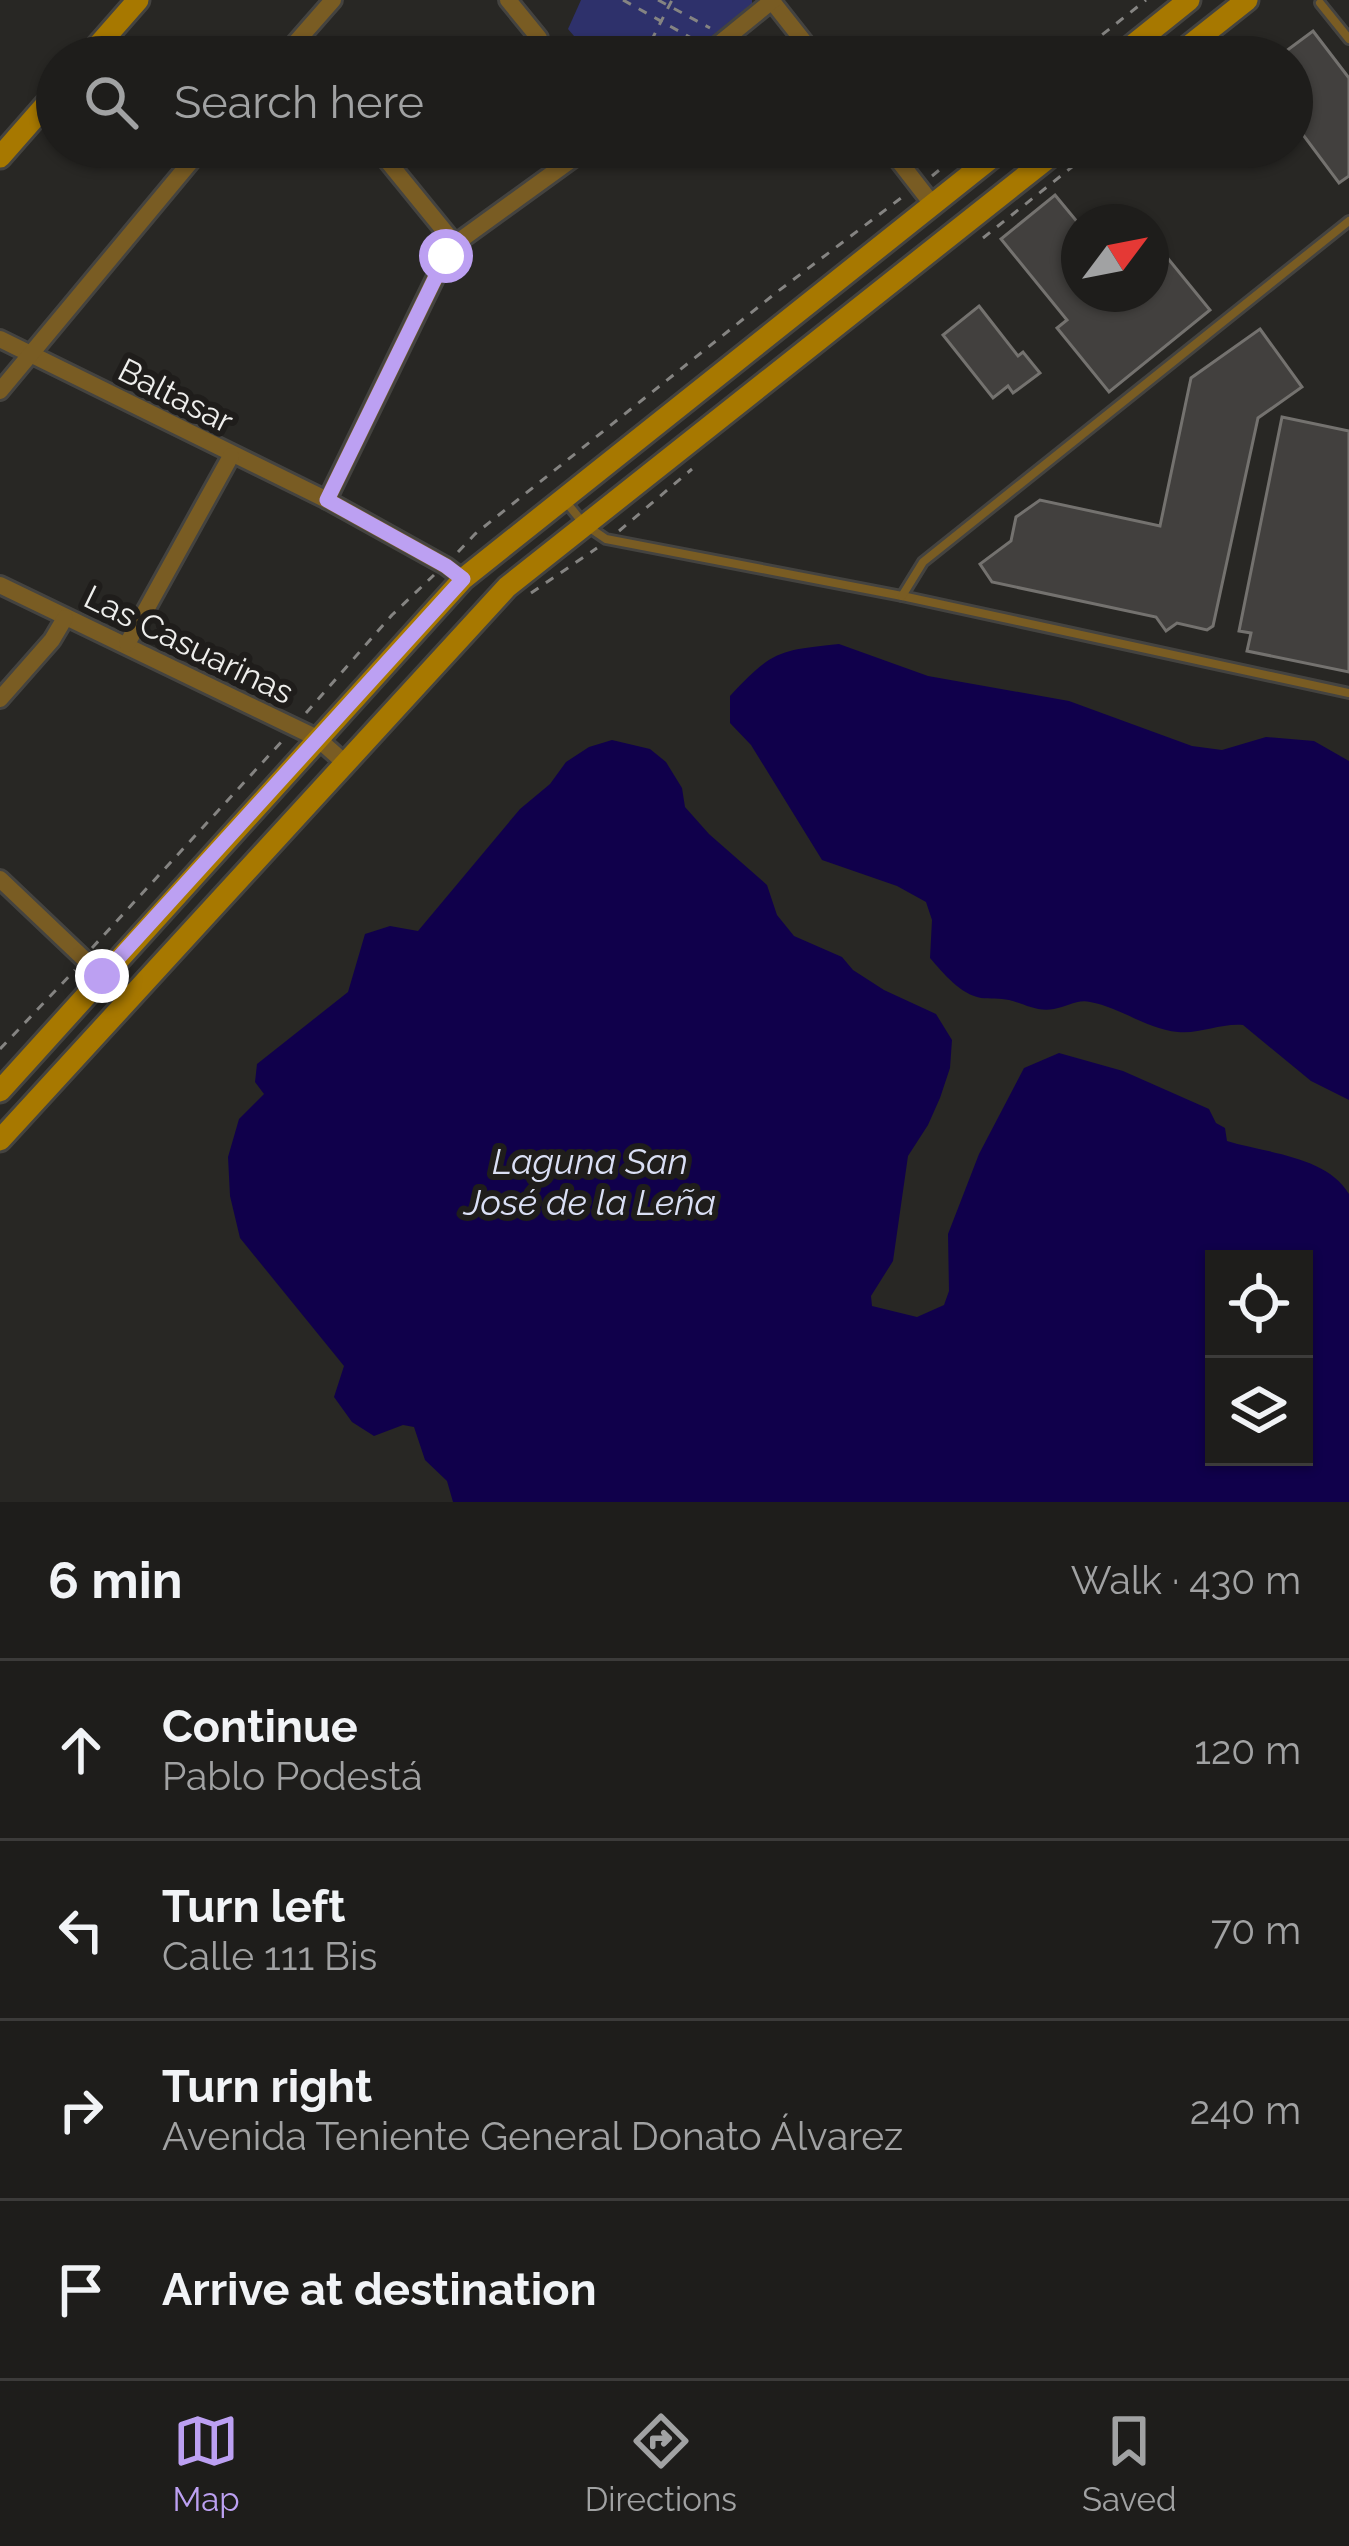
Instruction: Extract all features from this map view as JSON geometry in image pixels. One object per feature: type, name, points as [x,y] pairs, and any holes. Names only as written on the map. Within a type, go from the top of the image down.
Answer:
[{"type":"main road","points":[[106,36],[138,0]]},
{"type":"main road","points":[[1144,36],[1189,0]]},
{"type":"main road","points":[[1202,36],[1247,0]]},
{"type":"main road","points":[[0,158],[36,116]]},
{"type":"main road","points":[[0,1091],[463,579],[979,168]]},
{"type":"main road","points":[[0,1141],[494,600],[1035,168]]},
{"type":"street","points":[[306,36],[333,0]]},
{"type":"street","points":[[508,0],[537,36]]},
{"type":"street","points":[[719,36],[772,0],[800,36]]},
{"type":"street","points":[[0,391],[186,168]]},
{"type":"street","points":[[393,168],[455,244]]},
{"type":"street","points":[[327,500],[455,244],[560,168]]},
{"type":"street","points":[[904,168],[933,205]]},
{"type":"street","name":"Baltasar","points":[[0,339],[327,500],[463,579]]},
{"type":"street","points":[[127,644],[231,456]]},
{"type":"street","name":"Las Casuarinas","points":[[0,585],[317,738],[346,764]]},
{"type":"street","points":[[0,699],[52,640],[65,618]]},
{"type":"street","points":[[0,879],[102,976]]},
{"type":"lane","points":[[1320,3],[1349,39]]},
{"type":"lane","points":[[902,596],[923,562],[1349,221]]},
{"type":"lane","points":[[563,498],[584,524],[606,539],[902,596],[1349,693]]},
{"type":"path","points":[[623,0],[682,36]]},
{"type":"path","points":[[658,0],[711,28]]},
{"type":"path","points":[[1101,36],[1146,0]]},
{"type":"path","points":[[654,36],[670,3]]},
{"type":"path","points":[[983,238],[1071,168]]},
{"type":"shaded area","points":[[581,0],[752,0],[752,6],[715,36],[574,36],[568,29]]},
{"type":"water","points":[[839,644],[928,676],[1069,701],[1192,746],[1222,750],[1266,737],[1314,741],[1349,761],[1349,1100],[1311,1081],[1243,1025],[1178,1032],[1090,1002],[1042,1009],[973,996],[953,983],[930,958],[932,920],[926,902],[897,886],[822,860],[751,745],[730,723],[730,696],[767,661],[789,651]]},
{"type":"water","name":"Laguna San José de la Leña","points":[[612,740],[650,749],[666,762],[682,788],[685,807],[767,885],[777,915],[794,936],[842,957],[884,990],[936,1014],[952,1040],[950,1068],[940,1098],[908,1156],[893,1261],[871,1296],[872,1306],[917,1317],[944,1305],[949,1291],[948,1234],[979,1154],[1024,1068],[1059,1053],[1123,1071],[1209,1109],[1216,1123],[1225,1128],[1227,1141],[1311,1164],[1339,1181],[1349,1194],[1349,1502],[453,1502],[447,1481],[425,1460],[414,1427],[403,1425],[374,1436],[352,1422],[334,1397],[344,1366],[240,1238],[230,1196],[228,1157],[239,1119],[264,1094],[255,1082],[257,1064],[348,992],[365,934],[390,926],[418,931],[520,809],[550,784],[566,762],[589,747]]},
{"type":"building","points":[[1313,31],[1349,78],[1349,176],[1339,183],[1313,148],[1313,36],[1306,36]]},
{"type":"building","points":[[1055,195],[1062,204],[1061,312],[1169,312],[1169,260],[1210,310],[1109,392],[1057,328],[1067,320],[1001,239]]},
{"type":"building","points":[[979,306],[1018,356],[1023,352],[1040,373],[1013,393],[1008,386],[993,398],[943,335]]},
{"type":"building","points":[[1260,329],[1302,387],[1258,418],[1213,626],[1207,630],[1177,623],[1166,631],[1156,617],[992,582],[980,564],[1011,541],[1016,517],[1040,500],[1160,526],[1191,378]]},
{"type":"building","points":[[1282,417],[1349,431],[1349,672],[1247,651],[1251,633],[1239,631]]},
{"type":"route","points":[[102,976],[463,579],[327,500],[446,256]]}]
